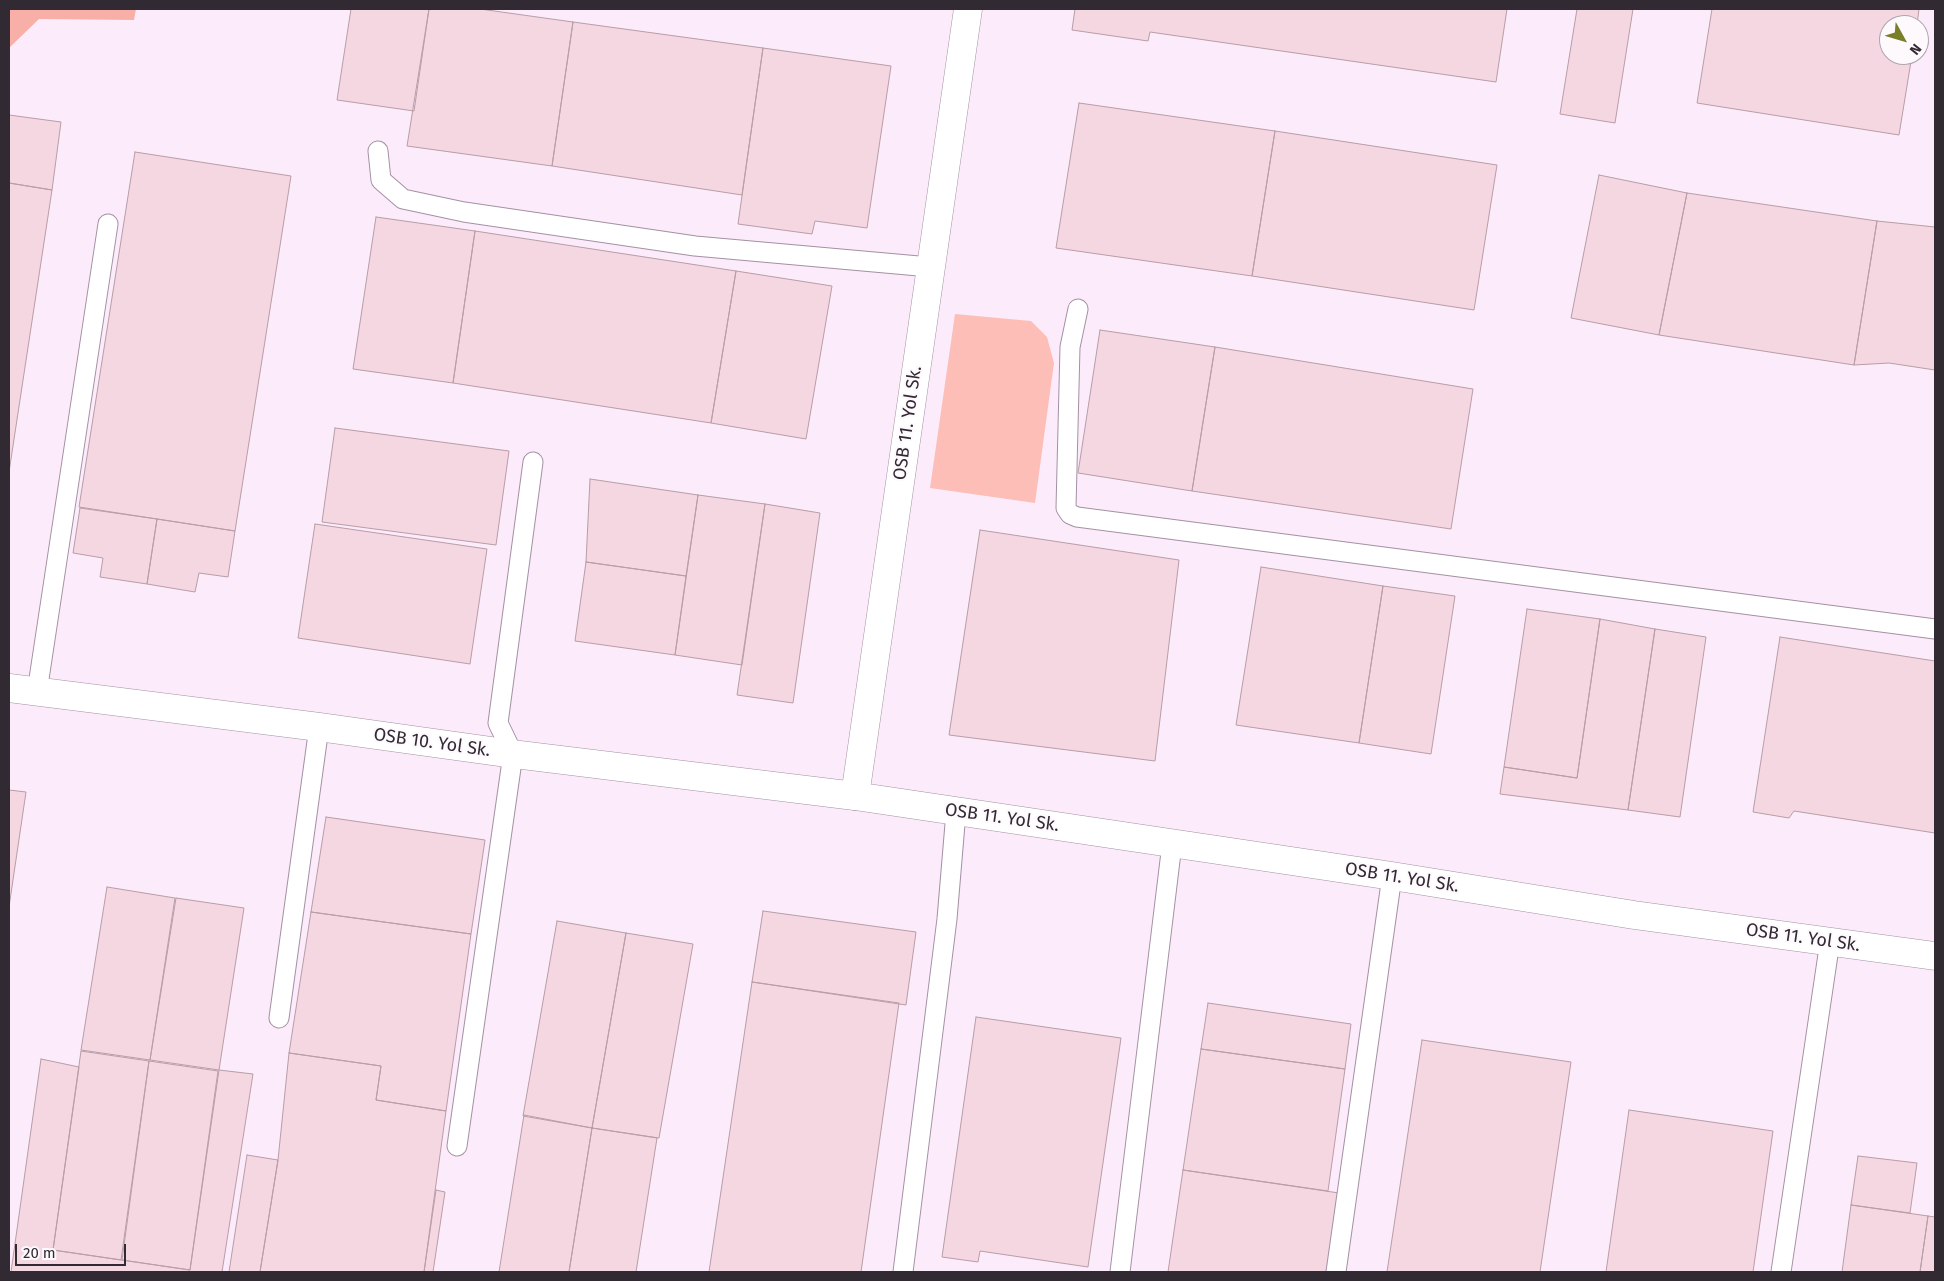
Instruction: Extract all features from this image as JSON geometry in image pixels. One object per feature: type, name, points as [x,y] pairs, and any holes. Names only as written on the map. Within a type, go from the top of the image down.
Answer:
[{"type":"street","name":"OSB 11. Yol Sk.","points":[[968,9],[855,796],[1392,876],[1634,915],[1935,956]]},
{"type":"street","name":"OSB 10. Yol Sk.","points":[[9,688],[319,727],[513,754],[855,796]]},
{"type":"lane","points":[[378,151],[381,180],[403,200],[464,212],[694,246],[930,268]]},
{"type":"lane","points":[[37,692],[108,224]]},
{"type":"lane","points":[[1078,309],[1070,347],[1066,502],[1066,508],[1070,514],[1077,517],[1935,629]]},
{"type":"lane","points":[[457,1146],[513,754],[498,722],[533,462]]},
{"type":"lane","points":[[279,1018],[319,727]]},
{"type":"lane","points":[[902,1272],[948,919],[956,812]]},
{"type":"lane","points":[[1120,1272],[1172,844]]},
{"type":"lane","points":[[1336,1272],[1392,876]]},
{"type":"lane","points":[[1781,1272],[1830,941]]},
{"type":"shaded area","points":[[9,9],[1935,9],[1935,1272],[9,1272]]},
{"type":"shaded area","points":[[9,9],[136,9],[134,20],[39,19],[9,48]]},
{"type":"shaded area","points":[[955,314],[1031,321],[1047,337],[1054,363],[1035,503],[930,488]]},
{"type":"building","points":[[351,9],[429,9],[414,111],[337,100]]},
{"type":"building","points":[[429,9],[480,9],[573,22],[552,166],[407,146]]},
{"type":"building","points":[[1075,9],[1507,9],[1496,82],[1150,32],[1148,41],[1072,30]]},
{"type":"building","points":[[1577,9],[1633,9],[1615,123],[1560,114]]},
{"type":"building","points":[[1712,9],[1919,9],[1918,15],[1879,15],[1879,65],[1910,65],[1899,135],[1697,103]]},
{"type":"building","points":[[573,22],[763,48],[742,195],[552,166]]},
{"type":"building","points":[[763,48],[891,66],[867,228],[815,221],[812,234],[738,224]]},
{"type":"building","points":[[1079,103],[1275,131],[1252,276],[1056,248]]},
{"type":"building","points":[[9,115],[61,122],[52,190],[9,183]]},
{"type":"building","points":[[1275,131],[1497,165],[1474,310],[1252,276]]},
{"type":"building","points":[[135,152],[291,176],[235,531],[79,507]]},
{"type":"building","points":[[1599,175],[1687,193],[1659,335],[1571,318]]},
{"type":"building","points":[[9,183],[52,190],[9,472]]},
{"type":"building","points":[[1687,193],[1877,221],[1854,365],[1659,335]]},
{"type":"building","points":[[376,217],[475,231],[453,383],[353,369]]},
{"type":"building","points":[[1877,221],[1935,227],[1935,370],[1889,363],[1854,365]]},
{"type":"building","points":[[475,231],[736,271],[711,423],[453,383]]},
{"type":"building","points":[[736,271],[832,286],[806,439],[711,423]]},
{"type":"building","points":[[1100,330],[1215,347],[1192,491],[1078,473]]},
{"type":"building","points":[[1215,347],[1473,389],[1451,529],[1192,491]]},
{"type":"building","points":[[335,428],[509,451],[496,545],[322,522]]},
{"type":"building","points":[[590,479],[698,495],[686,576],[586,562]]},
{"type":"building","points":[[698,495],[765,504],[742,665],[675,655]]},
{"type":"building","points":[[765,504],[820,513],[793,703],[737,695]]},
{"type":"building","points":[[80,508],[157,519],[147,584],[100,577],[103,558],[73,553]]},
{"type":"building","points":[[157,519],[235,531],[228,577],[199,573],[195,592],[147,584]]},
{"type":"building","points":[[315,524],[487,549],[470,664],[298,638]]},
{"type":"building","points":[[980,530],[1179,560],[1155,761],[949,735]]},
{"type":"building","points":[[586,562],[686,576],[675,655],[575,641]]},
{"type":"building","points":[[1261,567],[1383,586],[1359,743],[1236,725]]},
{"type":"building","points":[[1383,586],[1455,596],[1431,754],[1359,743]]},
{"type":"building","points":[[1527,609],[1600,619],[1577,778],[1504,767]]},
{"type":"building","points":[[1600,619],[1655,629],[1628,810],[1500,794],[1504,767],[1577,778]]},
{"type":"building","points":[[1655,629],[1706,637],[1680,817],[1628,810]]},
{"type":"building","points":[[1780,637],[1935,661],[1935,833],[1794,811],[1789,818],[1753,812]]},
{"type":"building","points":[[9,790],[26,792],[9,907]]},
{"type":"building","points":[[326,817],[485,840],[471,934],[311,912]]},
{"type":"building","points":[[107,887],[175,898],[150,1060],[81,1050]]},
{"type":"building","points":[[176,898],[244,908],[219,1070],[150,1060]]},
{"type":"building","points":[[763,911],[916,932],[906,1005],[752,982]]},
{"type":"building","points":[[311,912],[471,934],[446,1111],[376,1100],[381,1066],[289,1053]]},
{"type":"building","points":[[557,921],[626,933],[592,1128],[523,1116]]},
{"type":"building","points":[[626,933],[693,944],[659,1138],[592,1128]]},
{"type":"building","points":[[752,982],[899,1003],[861,1272],[709,1272]]},
{"type":"building","points":[[1208,1003],[1351,1024],[1345,1069],[1201,1049]]},
{"type":"building","points":[[976,1017],[1121,1038],[1088,1267],[980,1251],[978,1262],[942,1257]]},
{"type":"building","points":[[1422,1040],[1571,1062],[1540,1272],[1387,1272]]},
{"type":"building","points":[[1201,1049],[1345,1069],[1328,1191],[1183,1170]]},
{"type":"building","points":[[81,1051],[149,1061],[121,1260],[53,1250]]},
{"type":"building","points":[[289,1053],[381,1066],[376,1100],[446,1111],[424,1272],[260,1272],[278,1160]]},
{"type":"building","points":[[41,1059],[79,1067],[53,1250],[190,1270],[219,1070],[253,1074],[222,1272],[11,1272]]},
{"type":"building","points":[[149,1061],[218,1071],[190,1270],[122,1260]]},
{"type":"building","points":[[1629,1110],[1773,1131],[1753,1272],[1606,1272]]},
{"type":"building","points":[[524,1115],[592,1128],[569,1272],[499,1272]]},
{"type":"building","points":[[592,1128],[657,1138],[636,1272],[569,1272]]},
{"type":"building","points":[[247,1155],[278,1160],[260,1272],[229,1272]]},
{"type":"building","points":[[1858,1156],[1917,1163],[1910,1213],[1851,1205]]},
{"type":"building","points":[[1183,1170],[1339,1193],[1328,1272],[1168,1272]]},
{"type":"building","points":[[436,1190],[445,1192],[433,1272],[424,1272]]},
{"type":"building","points":[[1851,1205],[1928,1216],[1920,1272],[1842,1272]]},
{"type":"building","points":[[1928,1216],[1935,1217],[1935,1272],[1920,1272]]}]
